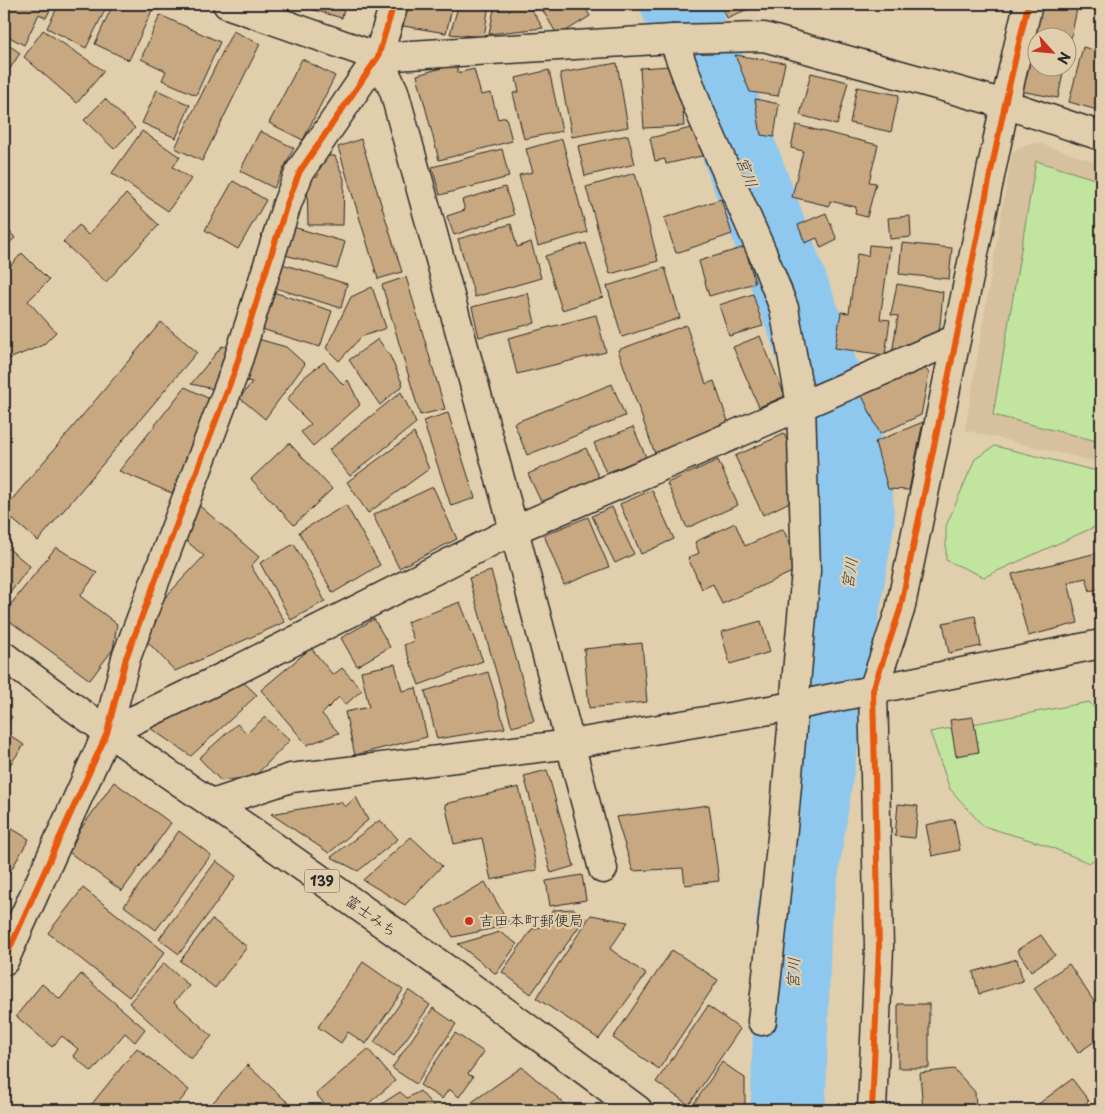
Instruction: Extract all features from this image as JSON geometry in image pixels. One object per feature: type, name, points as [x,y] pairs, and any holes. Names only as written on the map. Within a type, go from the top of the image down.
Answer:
[{"type":"main road","points":[[227,4],[378,57],[673,39],[764,37],[1005,104],[1101,136]]},
{"type":"main road","points":[[4,961],[107,733],[126,658],[234,373],[287,204],[300,170],[378,57],[394,4]]},
{"type":"main road","points":[[872,1110],[879,947],[873,690],[900,610],[1005,104],[1028,4]]},
{"type":"main road","points":[[673,39],[698,107],[762,252],[784,308],[801,405],[806,571],[784,820],[762,1021]]},
{"type":"main road","points":[[378,57],[394,91],[514,530],[603,869]]},
{"type":"main road","points":[[107,733],[215,681],[514,530],[956,339]]},
{"type":"main road","points":[[212,804],[291,778],[570,744],[795,705],[1100,644]]},
{"type":"main road","name":"富士みち","points":[[4,656],[107,733],[212,804],[523,1024],[638,1110]]},
{"type":"shaded area","points":[[1035,142],[1101,164],[1101,463],[965,430],[1012,152]]},
{"type":"green space","points":[[1036,161],[1101,181],[1101,442],[993,415]]},
{"type":"green space","points":[[995,446],[1101,472],[1101,524],[984,577],[946,560],[946,526],[975,459]]},
{"type":"green space","points":[[1089,702],[1101,716],[1101,854],[1089,863],[1043,844],[983,826],[950,789],[930,732]]},
{"type":"building","points":[[7,4],[53,4],[46,18],[39,14],[24,45],[4,34],[8,20],[4,18],[4,10]]},
{"type":"building","points":[[59,4],[108,4],[86,48],[47,28]]},
{"type":"building","points":[[113,4],[155,4],[129,60],[95,44]]},
{"type":"building","points":[[293,4],[345,4],[342,18]]},
{"type":"building","points":[[406,4],[453,4],[446,33],[397,25]]},
{"type":"building","points":[[459,4],[489,4],[484,37],[450,34]]},
{"type":"building","points":[[495,4],[528,4],[543,28],[489,34]]},
{"type":"building","points":[[539,4],[583,4],[590,16],[558,36]]},
{"type":"building","points":[[721,4],[760,4],[727,18]]},
{"type":"building","points":[[1039,4],[1078,4],[1073,28],[1034,28]]},
{"type":"building","points":[[160,15],[220,42],[196,95],[162,80],[166,71],[141,59]]},
{"type":"building","points":[[43,30],[104,71],[77,103],[24,57]]},
{"type":"building","points":[[233,31],[260,44],[202,161],[175,148]]},
{"type":"building","points":[[4,42],[20,53],[4,78]]},
{"type":"building","points":[[1083,47],[1101,52],[1101,111],[1069,102],[1075,78],[1078,78],[1078,67]]},
{"type":"building","points":[[1028,54],[1028,78],[1062,78],[1058,98],[1020,91]]},
{"type":"building","points":[[735,55],[785,63],[778,96],[750,92]]},
{"type":"building","points":[[302,59],[335,76],[303,140],[269,123]]},
{"type":"building","points":[[617,63],[628,127],[572,137],[560,73]]},
{"type":"building","points":[[456,64],[458,73],[474,69],[481,95],[491,93],[498,119],[506,117],[512,141],[439,160],[417,75]]},
{"type":"building","points":[[671,66],[672,82],[681,82],[684,126],[644,128],[640,68]]},
{"type":"building","points":[[549,70],[562,131],[524,139],[513,93],[519,92],[516,78]]},
{"type":"building","points":[[811,73],[848,82],[837,125],[800,115]]},
{"type":"building","points":[[857,87],[899,95],[891,132],[850,123]]},
{"type":"building","points":[[157,90],[190,105],[176,138],[142,123]]},
{"type":"building","points":[[105,99],[135,128],[114,149],[84,120]]},
{"type":"building","points":[[755,99],[779,104],[774,137],[761,135]]},
{"type":"building","points":[[796,125],[878,145],[869,182],[876,183],[867,217],[855,214],[856,207],[830,201],[829,206],[792,197],[803,151],[791,148]]},
{"type":"building","points":[[699,126],[706,155],[666,164],[665,159],[655,161],[650,138]]},
{"type":"building","points":[[142,131],[180,157],[173,167],[191,179],[168,211],[112,173]]},
{"type":"building","points":[[260,131],[294,148],[274,188],[240,171]]},
{"type":"building","points":[[628,135],[635,164],[585,176],[578,146]]},
{"type":"building","points":[[361,139],[402,272],[378,279],[338,147]]},
{"type":"building","points":[[562,139],[587,232],[538,246],[519,175],[533,172],[526,149]]},
{"type":"building","points":[[502,149],[509,177],[440,195],[432,167]]},
{"type":"building","points":[[322,156],[335,156],[344,179],[343,225],[308,225],[307,176],[318,176],[318,164]]},
{"type":"building","points":[[635,173],[658,261],[610,274],[586,187]]},
{"type":"building","points":[[233,181],[266,200],[238,249],[205,230]]},
{"type":"building","points":[[505,187],[514,215],[454,235],[447,216],[465,210],[462,200]]},
{"type":"building","points":[[126,194],[159,225],[106,282],[63,242],[79,225],[88,235]]},
{"type":"building","points":[[721,199],[732,234],[676,253],[664,218]]},
{"type":"building","points":[[826,213],[837,240],[821,248],[817,238],[805,243],[798,225]]},
{"type":"building","points":[[910,216],[911,237],[890,239],[888,218]]},
{"type":"building","points":[[4,224],[15,238],[4,247]]},
{"type":"building","points":[[511,224],[517,247],[531,242],[541,278],[475,297],[458,239]]},
{"type":"building","points":[[293,227],[345,242],[337,269],[285,255]]},
{"type":"building","points":[[586,243],[603,297],[562,310],[545,256]]},
{"type":"building","points":[[902,243],[952,248],[949,279],[899,274]]},
{"type":"building","points":[[869,245],[890,247],[880,319],[890,320],[885,355],[835,348],[841,312],[849,313],[857,254],[868,256]]},
{"type":"building","points":[[745,247],[755,283],[709,296],[699,261]]},
{"type":"building","points":[[22,253],[49,280],[28,301],[56,332],[43,345],[4,361],[4,273]]},
{"type":"building","points":[[279,263],[347,284],[341,308],[272,287]]},
{"type":"building","points":[[665,268],[680,318],[622,337],[607,286]]},
{"type":"building","points":[[406,277],[445,409],[420,415],[382,285]]},
{"type":"building","points":[[897,284],[943,292],[939,336],[891,360],[898,316],[891,315]]},
{"type":"building","points":[[372,287],[386,328],[361,337],[339,361],[326,348],[351,297]]},
{"type":"building","points":[[270,291],[332,311],[320,347],[258,328]]},
{"type":"building","points":[[528,293],[535,323],[479,337],[472,307]]},
{"type":"building","points":[[753,294],[763,326],[729,336],[719,305]]},
{"type":"building","points":[[596,315],[606,352],[517,374],[508,338]]},
{"type":"building","points":[[161,322],[197,352],[38,541],[4,512],[4,509]]},
{"type":"building","points":[[686,325],[706,384],[714,381],[730,427],[655,454],[618,350]]},
{"type":"building","points":[[760,336],[785,396],[759,407],[733,347]]},
{"type":"building","points":[[258,339],[286,347],[305,364],[265,419],[240,398],[252,382],[247,381]]},
{"type":"building","points":[[378,339],[390,356],[403,385],[380,405],[349,360]]},
{"type":"building","points":[[222,346],[229,348],[219,390],[191,384]]},
{"type":"building","points":[[324,362],[343,385],[348,380],[360,405],[313,446],[301,432],[311,424],[287,400],[303,378]]},
{"type":"building","points":[[921,364],[929,373],[921,415],[880,434],[859,389]]},
{"type":"building","points":[[612,384],[625,416],[527,455],[514,423]]},
{"type":"building","points":[[185,387],[216,402],[174,494],[119,471]]},
{"type":"building","points":[[401,392],[416,423],[350,476],[329,450]]},
{"type":"building","points":[[448,413],[475,498],[451,506],[423,421]]},
{"type":"building","points":[[923,422],[909,490],[888,489],[875,442]]},
{"type":"building","points":[[633,427],[646,457],[606,473],[594,443]]},
{"type":"building","points":[[414,433],[429,469],[368,513],[347,482]]},
{"type":"building","points":[[784,434],[794,456],[798,498],[763,515],[735,456]]},
{"type":"building","points":[[289,443],[332,489],[294,525],[251,479]]},
{"type":"building","points":[[586,448],[600,480],[543,506],[528,474]]},
{"type":"building","points":[[718,460],[738,505],[687,528],[667,483]]},
{"type":"building","points":[[433,487],[457,539],[399,568],[373,515]]},
{"type":"building","points":[[652,490],[674,539],[641,554],[620,504]]},
{"type":"building","points":[[195,502],[259,557],[251,566],[285,622],[175,671],[143,637],[158,605],[204,556],[184,539]]},
{"type":"building","points":[[346,505],[380,565],[333,593],[299,532]]},
{"type":"building","points":[[612,507],[634,554],[615,563],[592,516]]},
{"type":"building","points":[[588,517],[609,567],[564,585],[544,535]]},
{"type":"building","points":[[735,523],[745,546],[783,529],[801,568],[722,604],[713,584],[702,589],[688,558],[699,553],[695,542]]},
{"type":"building","points":[[294,544],[325,601],[291,620],[260,563]]},
{"type":"building","points":[[4,545],[30,566],[4,601]]},
{"type":"building","points":[[56,547],[97,573],[80,596],[117,624],[113,649],[90,680],[4,617],[4,613]]},
{"type":"building","points":[[1101,552],[1101,588],[1090,591],[1086,578],[1068,582],[1078,623],[1028,636],[1012,574]]},
{"type":"building","points":[[491,571],[534,721],[512,727],[469,578]]},
{"type":"building","points":[[460,602],[483,661],[419,685],[404,645],[414,641],[407,622]]},
{"type":"building","points":[[975,616],[981,646],[949,653],[943,623]]},
{"type":"building","points":[[374,619],[390,647],[357,666],[341,638]]},
{"type":"building","points":[[761,621],[770,652],[730,664],[721,632]]},
{"type":"building","points":[[642,643],[647,702],[589,708],[584,649]]},
{"type":"building","points":[[311,648],[333,675],[342,668],[362,690],[345,705],[339,697],[322,714],[339,733],[307,745],[261,690]]},
{"type":"building","points":[[395,664],[402,691],[416,688],[427,737],[355,755],[345,712],[369,707],[361,671]]},
{"type":"building","points":[[488,672],[505,728],[437,739],[425,691]]},
{"type":"building","points":[[239,678],[257,695],[191,756],[147,726]]},
{"type":"building","points":[[4,712],[12,717],[4,728]]},
{"type":"building","points":[[265,717],[290,740],[255,776],[221,781],[199,758],[237,724],[247,733]]},
{"type":"building","points":[[973,717],[979,752],[956,756],[950,720]]},
{"type":"building","points":[[4,731],[24,745],[4,773]]},
{"type":"building","points":[[547,770],[574,866],[551,873],[524,776]]},
{"type":"building","points":[[114,782],[171,823],[122,891],[66,850]]},
{"type":"building","points":[[519,787],[537,870],[491,880],[482,838],[454,844],[445,804]]},
{"type":"building","points":[[356,797],[368,820],[329,853],[271,814],[341,802],[345,807]]},
{"type":"building","points":[[898,804],[918,806],[915,838],[895,836]]},
{"type":"building","points":[[709,805],[719,881],[685,885],[683,868],[633,871],[616,817]]},
{"type":"building","points":[[954,819],[960,850],[932,856],[926,825]]},
{"type":"building","points":[[380,820],[398,839],[358,871],[331,857]]},
{"type":"building","points":[[4,824],[29,839],[4,882]]},
{"type":"building","points":[[179,831],[211,855],[156,930],[124,906]]},
{"type":"building","points":[[411,837],[442,866],[405,905],[363,880]]},
{"type":"building","points":[[216,861],[236,876],[179,954],[159,939]]},
{"type":"building","points":[[582,875],[586,900],[550,906],[546,881]]},
{"type":"building","points":[[485,882],[510,925],[453,937],[436,910]]},
{"type":"building","points":[[83,888],[165,952],[129,997],[48,933]]},
{"type":"building","points":[[574,909],[585,918],[531,994],[502,972],[532,929],[541,927],[553,910]]},
{"type":"building","points":[[591,915],[628,922],[610,949],[646,974],[599,1039],[536,998]]},
{"type":"building","points":[[212,919],[247,947],[215,988],[180,961]]},
{"type":"building","points":[[500,932],[517,944],[496,974],[458,944]]},
{"type":"building","points":[[1041,935],[1055,955],[1031,971],[1017,950]]},
{"type":"building","points":[[672,950],[718,980],[659,1069],[613,1038]]},
{"type":"building","points":[[1017,959],[1023,981],[979,994],[973,972]]},
{"type":"building","points":[[363,962],[403,990],[366,1044],[348,1032],[341,1043],[318,1027]]},
{"type":"building","points":[[164,963],[189,986],[174,1002],[212,1036],[191,1059],[129,1003]]},
{"type":"building","points":[[1069,964],[1101,1012],[1101,1037],[1078,1053],[1034,988]]},
{"type":"building","points":[[81,974],[145,1029],[135,1042],[125,1033],[92,1072],[73,1056],[78,1049],[62,1036],[52,1047],[16,1016],[42,984],[60,999]]},
{"type":"building","points":[[409,990],[430,1005],[394,1056],[374,1042]]},
{"type":"building","points":[[898,1004],[929,1004],[929,1068],[898,1068]]},
{"type":"building","points":[[708,1006],[740,1029],[689,1105],[656,1082]]},
{"type":"building","points":[[433,1008],[456,1024],[416,1084],[392,1068]]},
{"type":"building","points":[[455,1033],[484,1052],[468,1074],[473,1077],[459,1097],[449,1089],[442,1099],[420,1085]]},
{"type":"building","points":[[137,1048],[189,1090],[173,1110],[87,1110]]},
{"type":"building","points":[[368,1049],[395,1081],[361,1110],[325,1110],[328,1108],[316,1094]]},
{"type":"building","points":[[722,1062],[745,1078],[745,1110],[694,1110],[691,1108]]},
{"type":"building","points":[[247,1065],[296,1110],[206,1110]]},
{"type":"building","points":[[522,1067],[565,1104],[557,1110],[476,1110],[472,1102]]},
{"type":"building","points":[[954,1069],[975,1092],[976,1110],[923,1110],[920,1073]]},
{"type":"building","points":[[1072,1079],[1089,1101],[1077,1110],[1041,1110],[1037,1105]]},
{"type":"building","points":[[420,1091],[437,1110],[372,1110],[400,1092],[407,1098]]},
{"type":"waterway","name":"宮川","points":[[678,4],[687,23]]},
{"type":"waterway","name":"宮川","points":[[704,58],[805,325],[853,469],[857,520],[794,918],[788,1110]]},
{"type":"cycle path","points":[[4,961],[107,733],[126,658],[234,373],[287,204],[300,171],[378,57],[394,4]]},
{"type":"cycle path","points":[[872,1110],[879,947],[873,690],[900,610],[1005,104],[1028,4]]},
{"type":"place","name":"吉田本町郵便局","points":[[469,921]]}]
